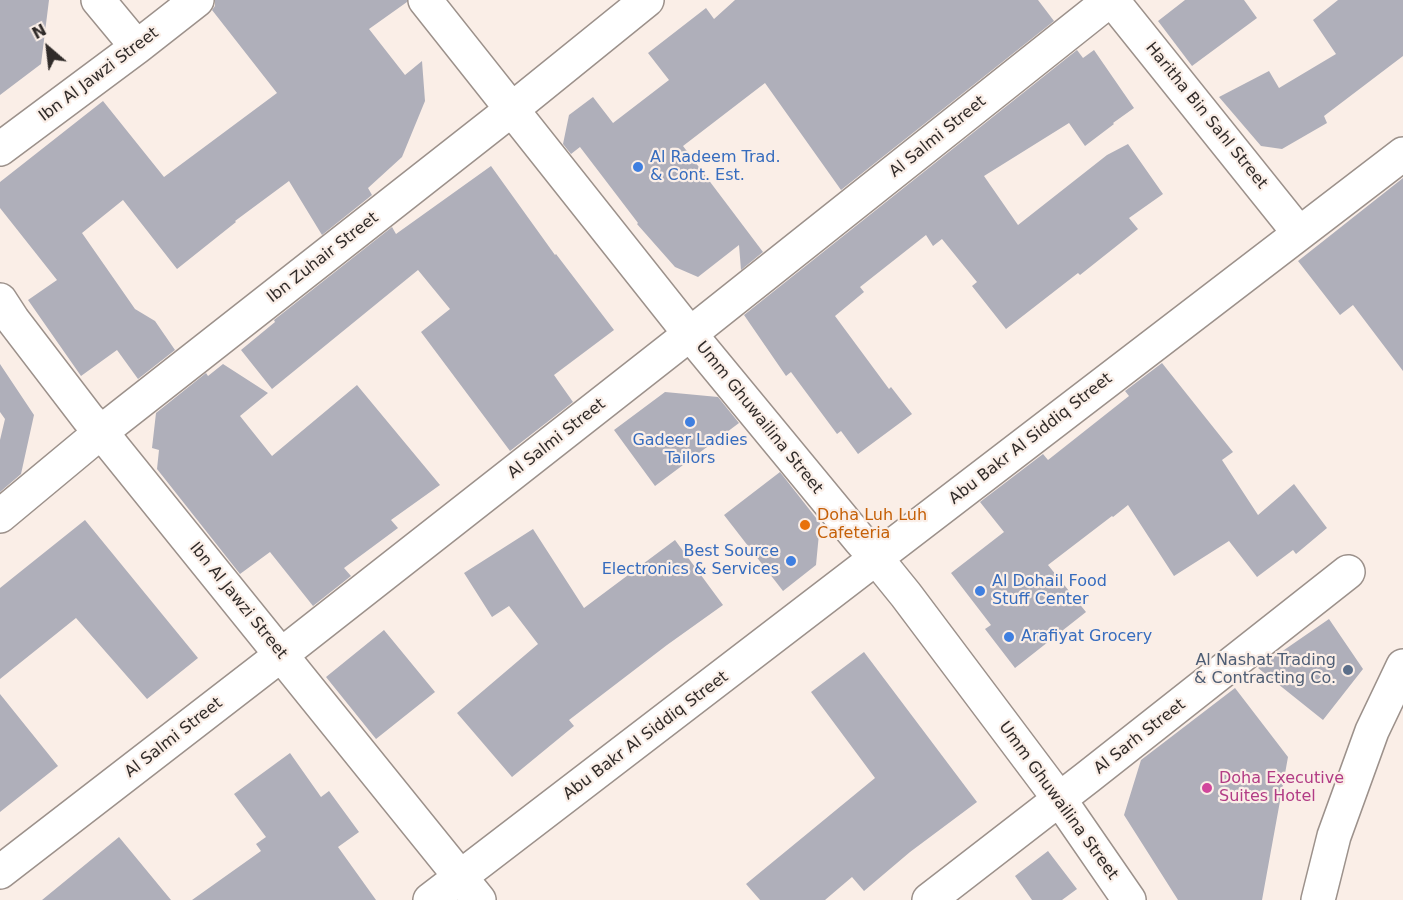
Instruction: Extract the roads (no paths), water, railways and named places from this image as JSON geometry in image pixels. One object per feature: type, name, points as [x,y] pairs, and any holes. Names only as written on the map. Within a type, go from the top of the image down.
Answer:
[{"type":"street","points":[[98,0],[137,47]]},
{"type":"street","name":"Ibn Al Jawzi Street","points":[[0,149],[197,0]]},
{"type":"street","name":"Umm Ghuwailina Street","points":[[425,0],[690,334],[906,595],[1060,800],[1129,900]]},
{"type":"street","name":"Ibn Zuhair Street","points":[[0,516],[101,432],[512,110],[646,0]]},
{"type":"street","name":"Haritha Bin Sahl Street","points":[[1111,0],[1299,233]]},
{"type":"street","name":"Al Salmi Street","points":[[0,872],[690,334],[1111,0]]},
{"type":"street","name":"Abu Bakr Al Siddiq Street","points":[[430,900],[470,888],[876,558],[1403,154]]},
{"type":"street","name":"Ibn Al Jawzi Street","points":[[0,300],[75,401],[470,888]]},
{"type":"street","name":"Al Sarh Street","points":[[929,900],[1060,800],[1348,572]]},
{"type":"street","points":[[1318,900],[1334,836],[1364,752],[1403,666]]},
{"type":"place","name":"Al Radeem Trad. & Cont. Est.","points":[[638,167]]},
{"type":"place","name":"Gadeer Ladies Tailors","points":[[690,422]]},
{"type":"place","name":"Doha Luh Luh Cafeteria","points":[[805,525]]},
{"type":"place","name":"Best Source Electronics & Services","points":[[791,561]]},
{"type":"place","name":"Al Dohail Food Stuff Center","points":[[980,591]]},
{"type":"place","name":"Arafiyat Grocery","points":[[1009,637]]},
{"type":"place","name":"Al Nashat Trading & Contracting Co.","points":[[1348,670]]},
{"type":"place","name":"Doha Executive Suites Hotel","points":[[1207,788]]}]
